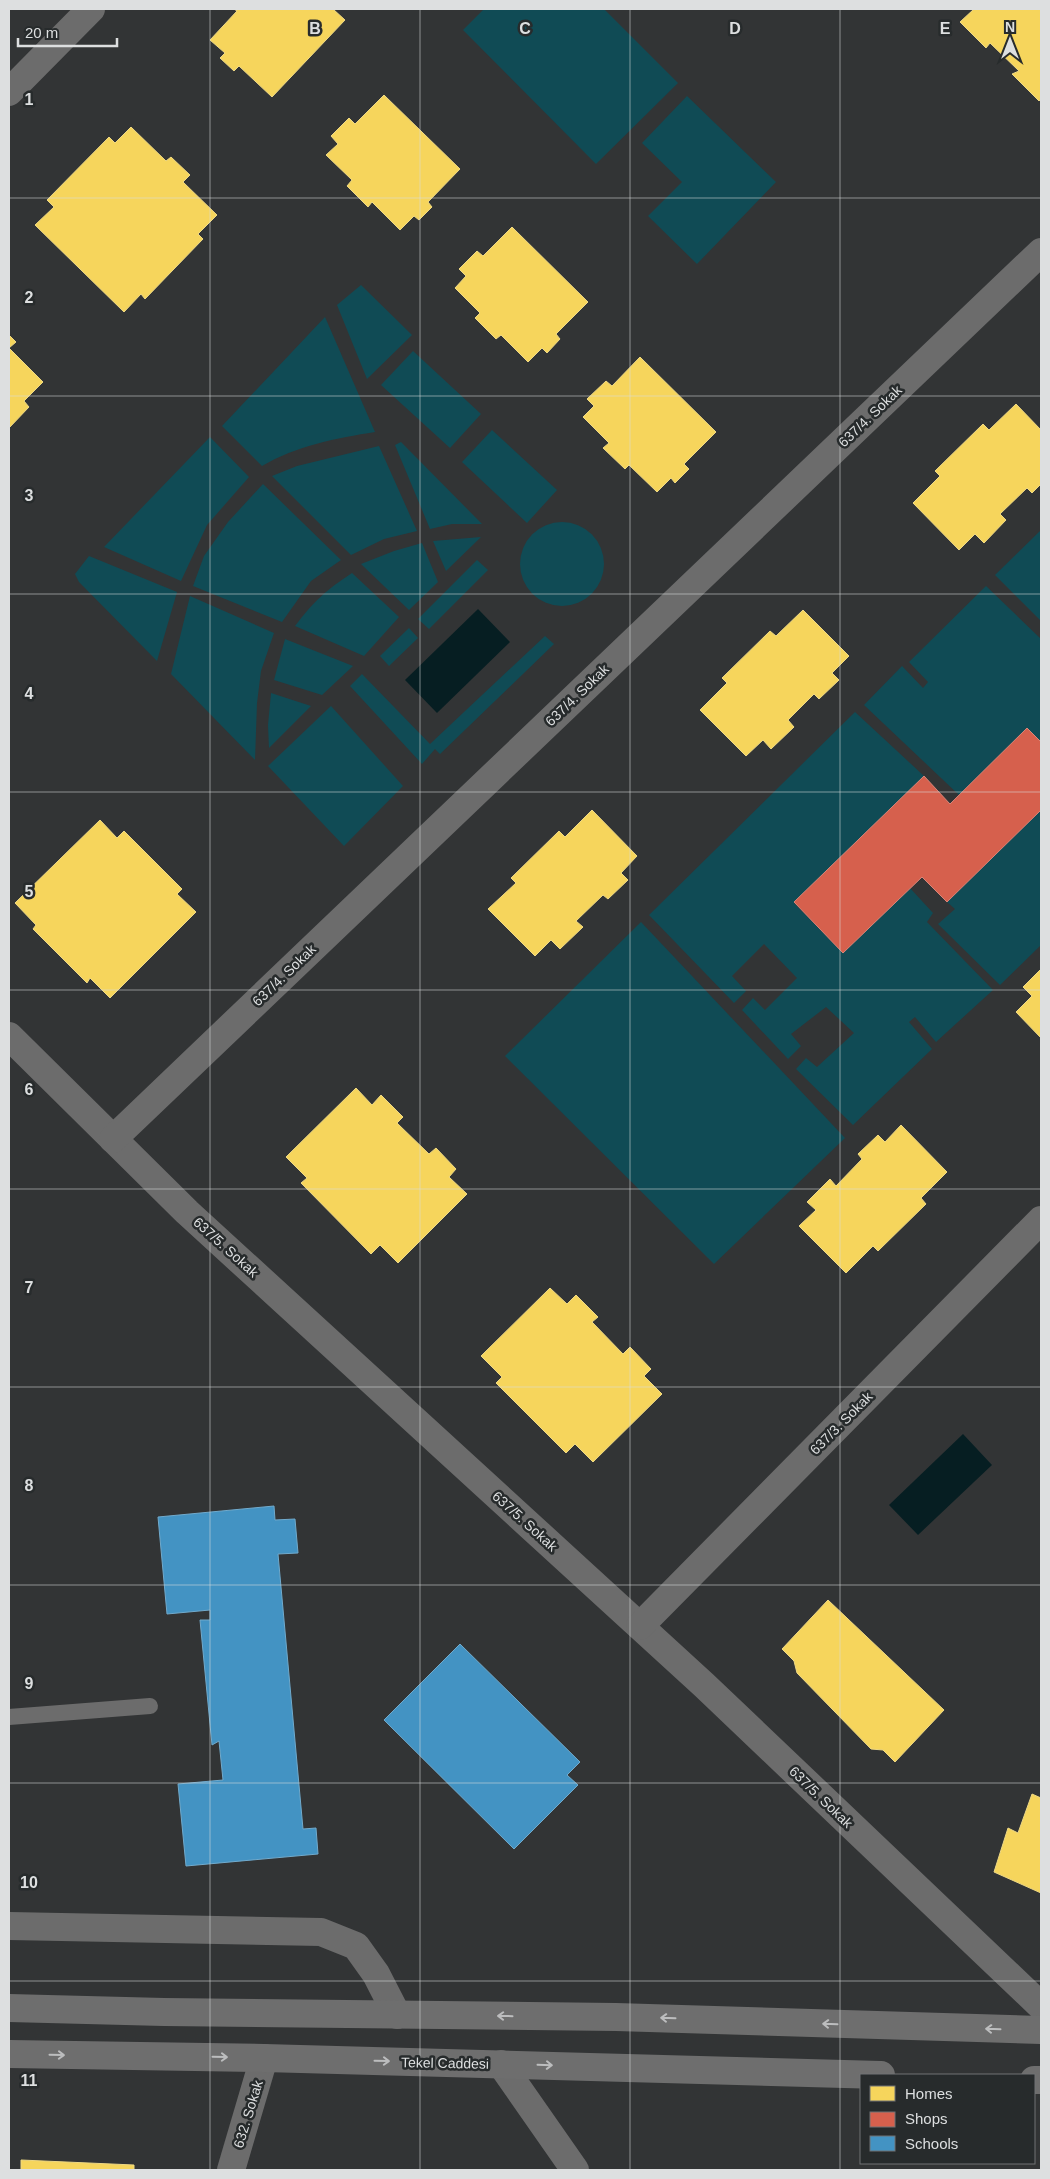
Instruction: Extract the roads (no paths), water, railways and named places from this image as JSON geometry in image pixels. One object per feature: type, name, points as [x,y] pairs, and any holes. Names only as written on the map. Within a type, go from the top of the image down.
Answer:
[{"type":"main road","points":[[9,2008],[164,2012],[616,2017],[1041,2030]]},
{"type":"main road","name":"Tekel Caddesi","points":[[9,2054],[264,2058],[860,2074]]},
{"type":"street","points":[[9,92],[91,9]]},
{"type":"street","name":"637/4. Sokak","points":[[113,1138],[1041,252]]},
{"type":"street","name":"637/5. Sokak","points":[[9,1036],[187,1212],[640,1626],[1041,2006]]},
{"type":"street","name":"637/3. Sokak","points":[[640,1626],[1041,1220]]},
{"type":"street","points":[[9,1926],[321,1932],[356,1946],[376,1974],[397,2015]]},
{"type":"street","name":"632. Sokak","points":[[231,2170],[264,2058]]},
{"type":"street","points":[[501,2064],[575,2170]]},
{"type":"lane","points":[[9,1717],[150,1706]]}]
